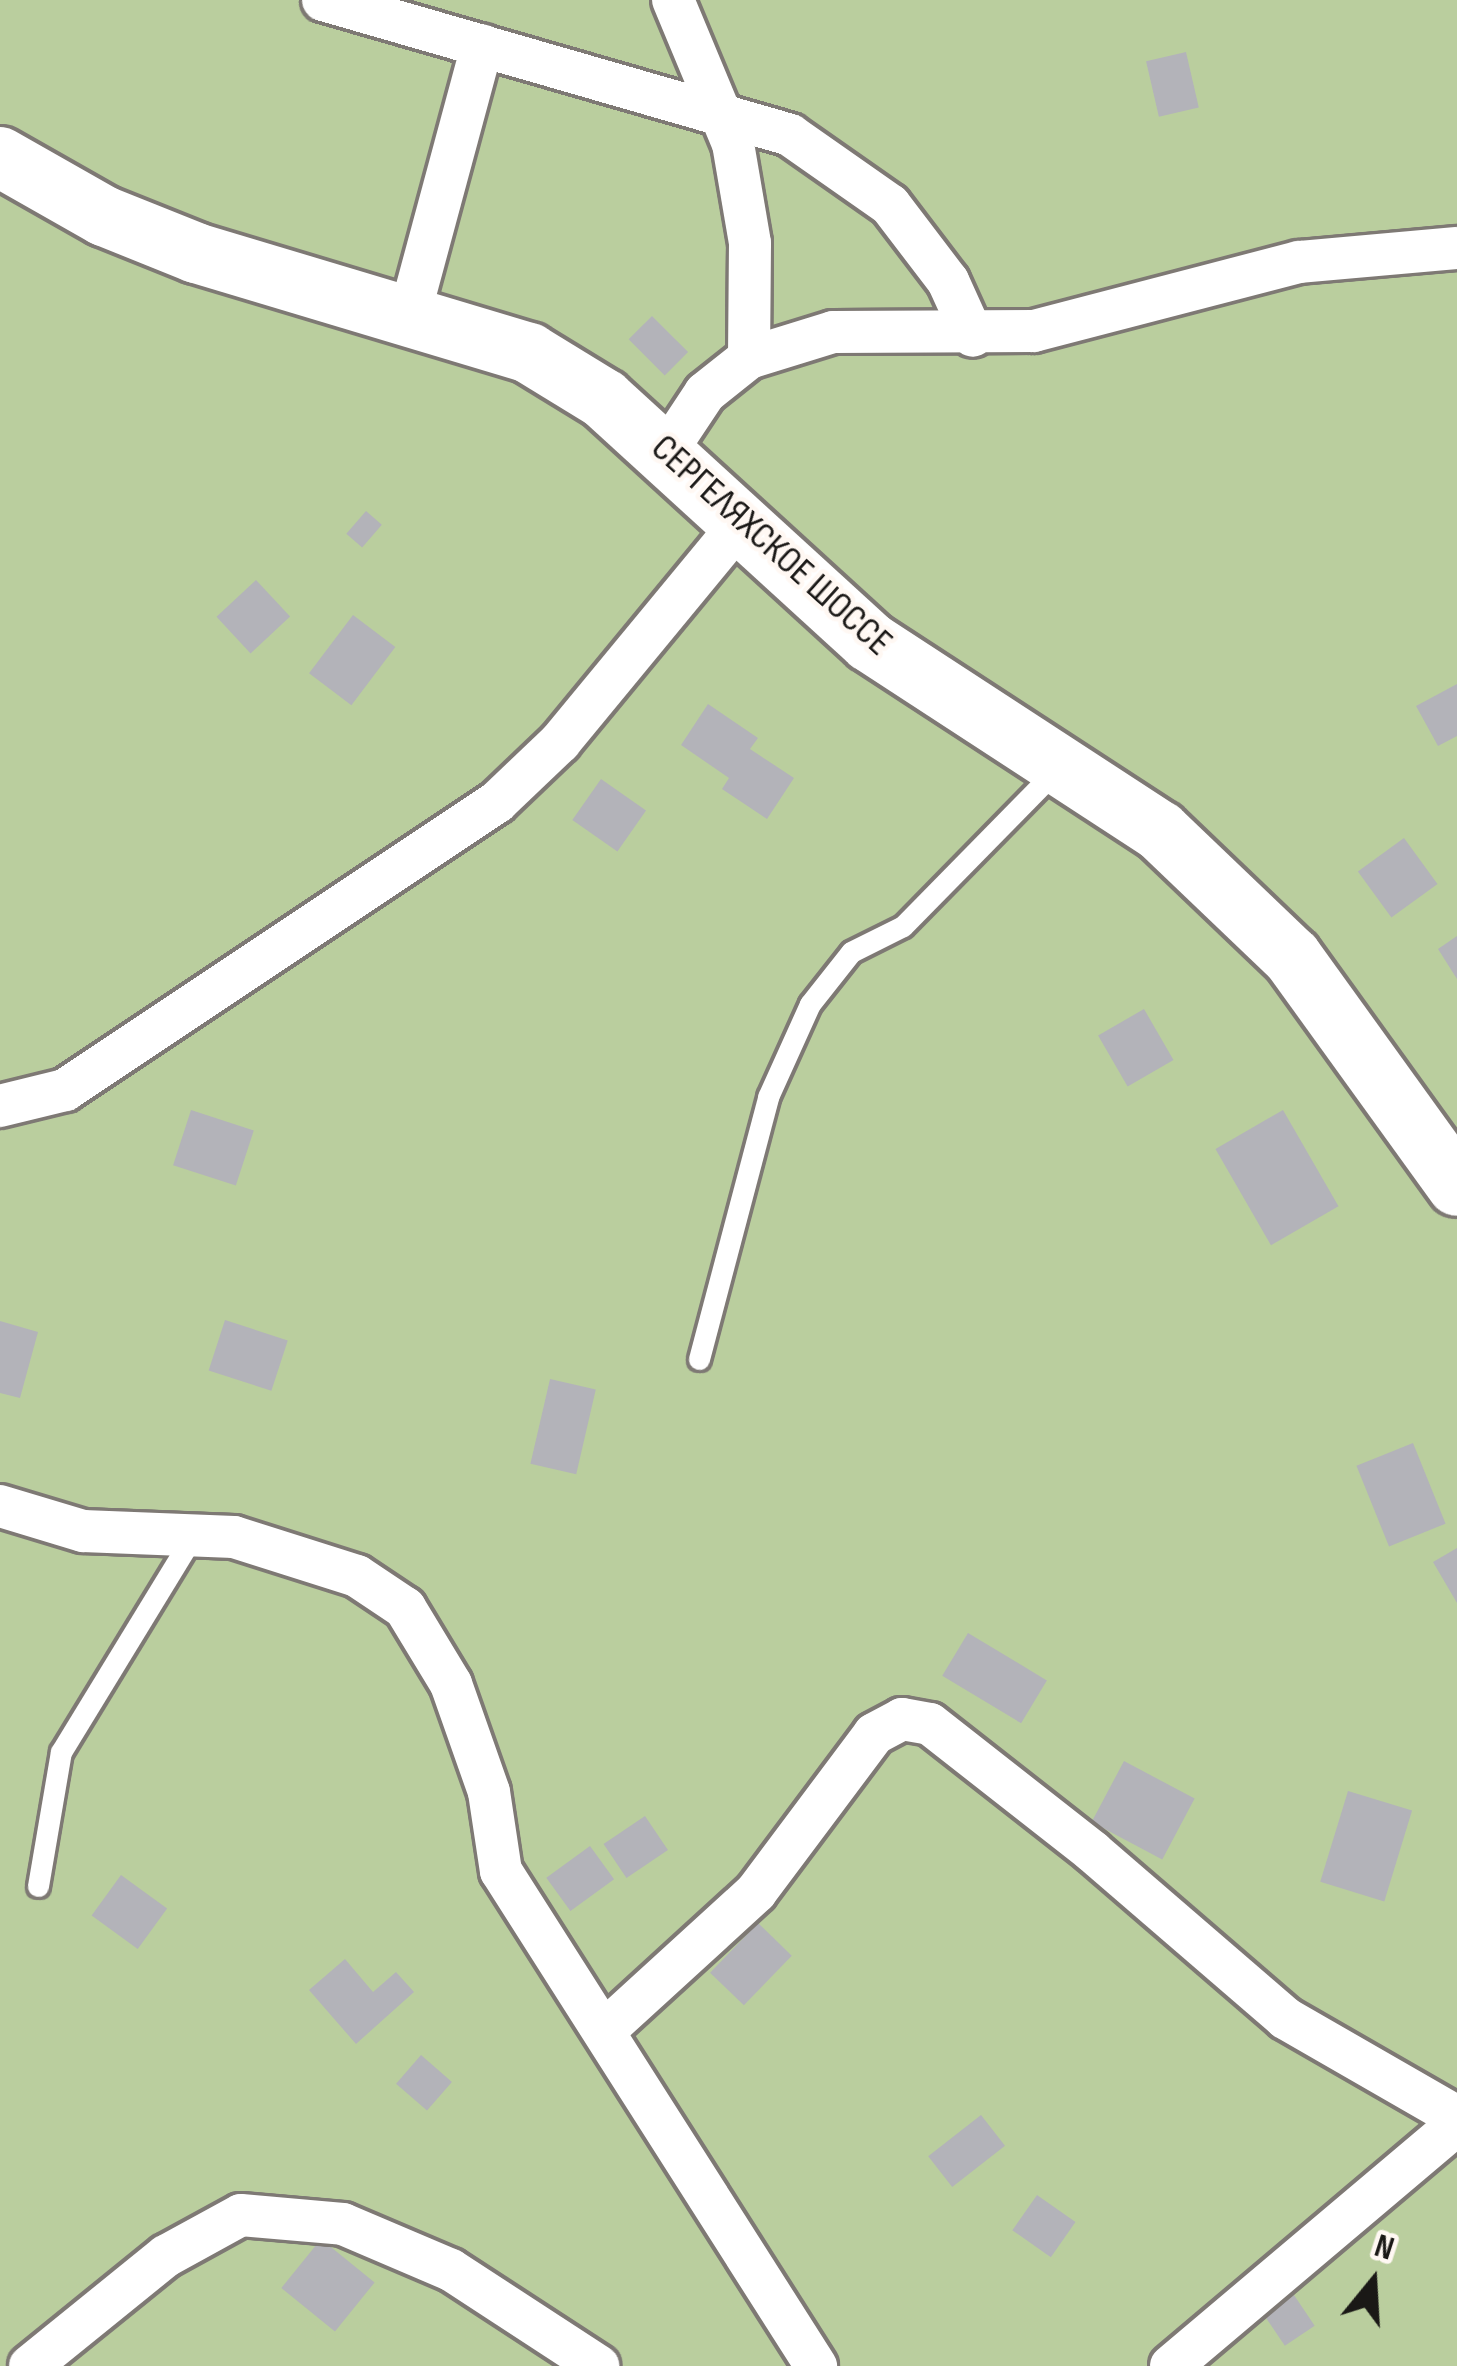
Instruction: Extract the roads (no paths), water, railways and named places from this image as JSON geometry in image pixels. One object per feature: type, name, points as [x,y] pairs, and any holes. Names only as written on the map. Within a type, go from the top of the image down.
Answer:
[{"type":"main road","name":"СЕРГЕЛЯХСКОЕ ШОССЕ","points":[[0,158],[104,215],[196,253],[410,313],[530,353],[604,398],[666,452],[737,526],[870,642],[1160,831],[1292,957],[1457,1186]]},
{"type":"street","points":[[323,0],[722,111],[790,135],[890,206],[948,281],[973,336]]},
{"type":"street","points":[[674,0],[722,111],[746,203],[749,358]]},
{"type":"street","points":[[410,313],[482,46]]},
{"type":"street","points":[[666,452],[705,393],[749,358],[833,332],[973,336],[1080,322],[1298,262],[1457,248]]},
{"type":"street","points":[[0,1106],[65,1090],[496,802],[560,742],[737,526]]},
{"type":"street","points":[[0,1506],[83,1531],[190,1541],[234,1537],[301,1554],[357,1576],[405,1608],[451,1684],[488,1792],[501,1871],[816,2366]]},
{"type":"street","points":[[604,2031],[756,1892],[874,1734],[902,1719],[930,1724],[1057,1823],[1285,2018],[1457,2120],[1171,2366]]},
{"type":"street","points":[[30,2366],[166,2256],[241,2215],[343,2224],[451,2270],[598,2366]]},
{"type":"lane","points":[[699,1359],[768,1097],[810,1004],[851,952],[902,926],[1060,766]]},
{"type":"lane","points":[[38,1886],[61,1752],[190,1541]]}]
